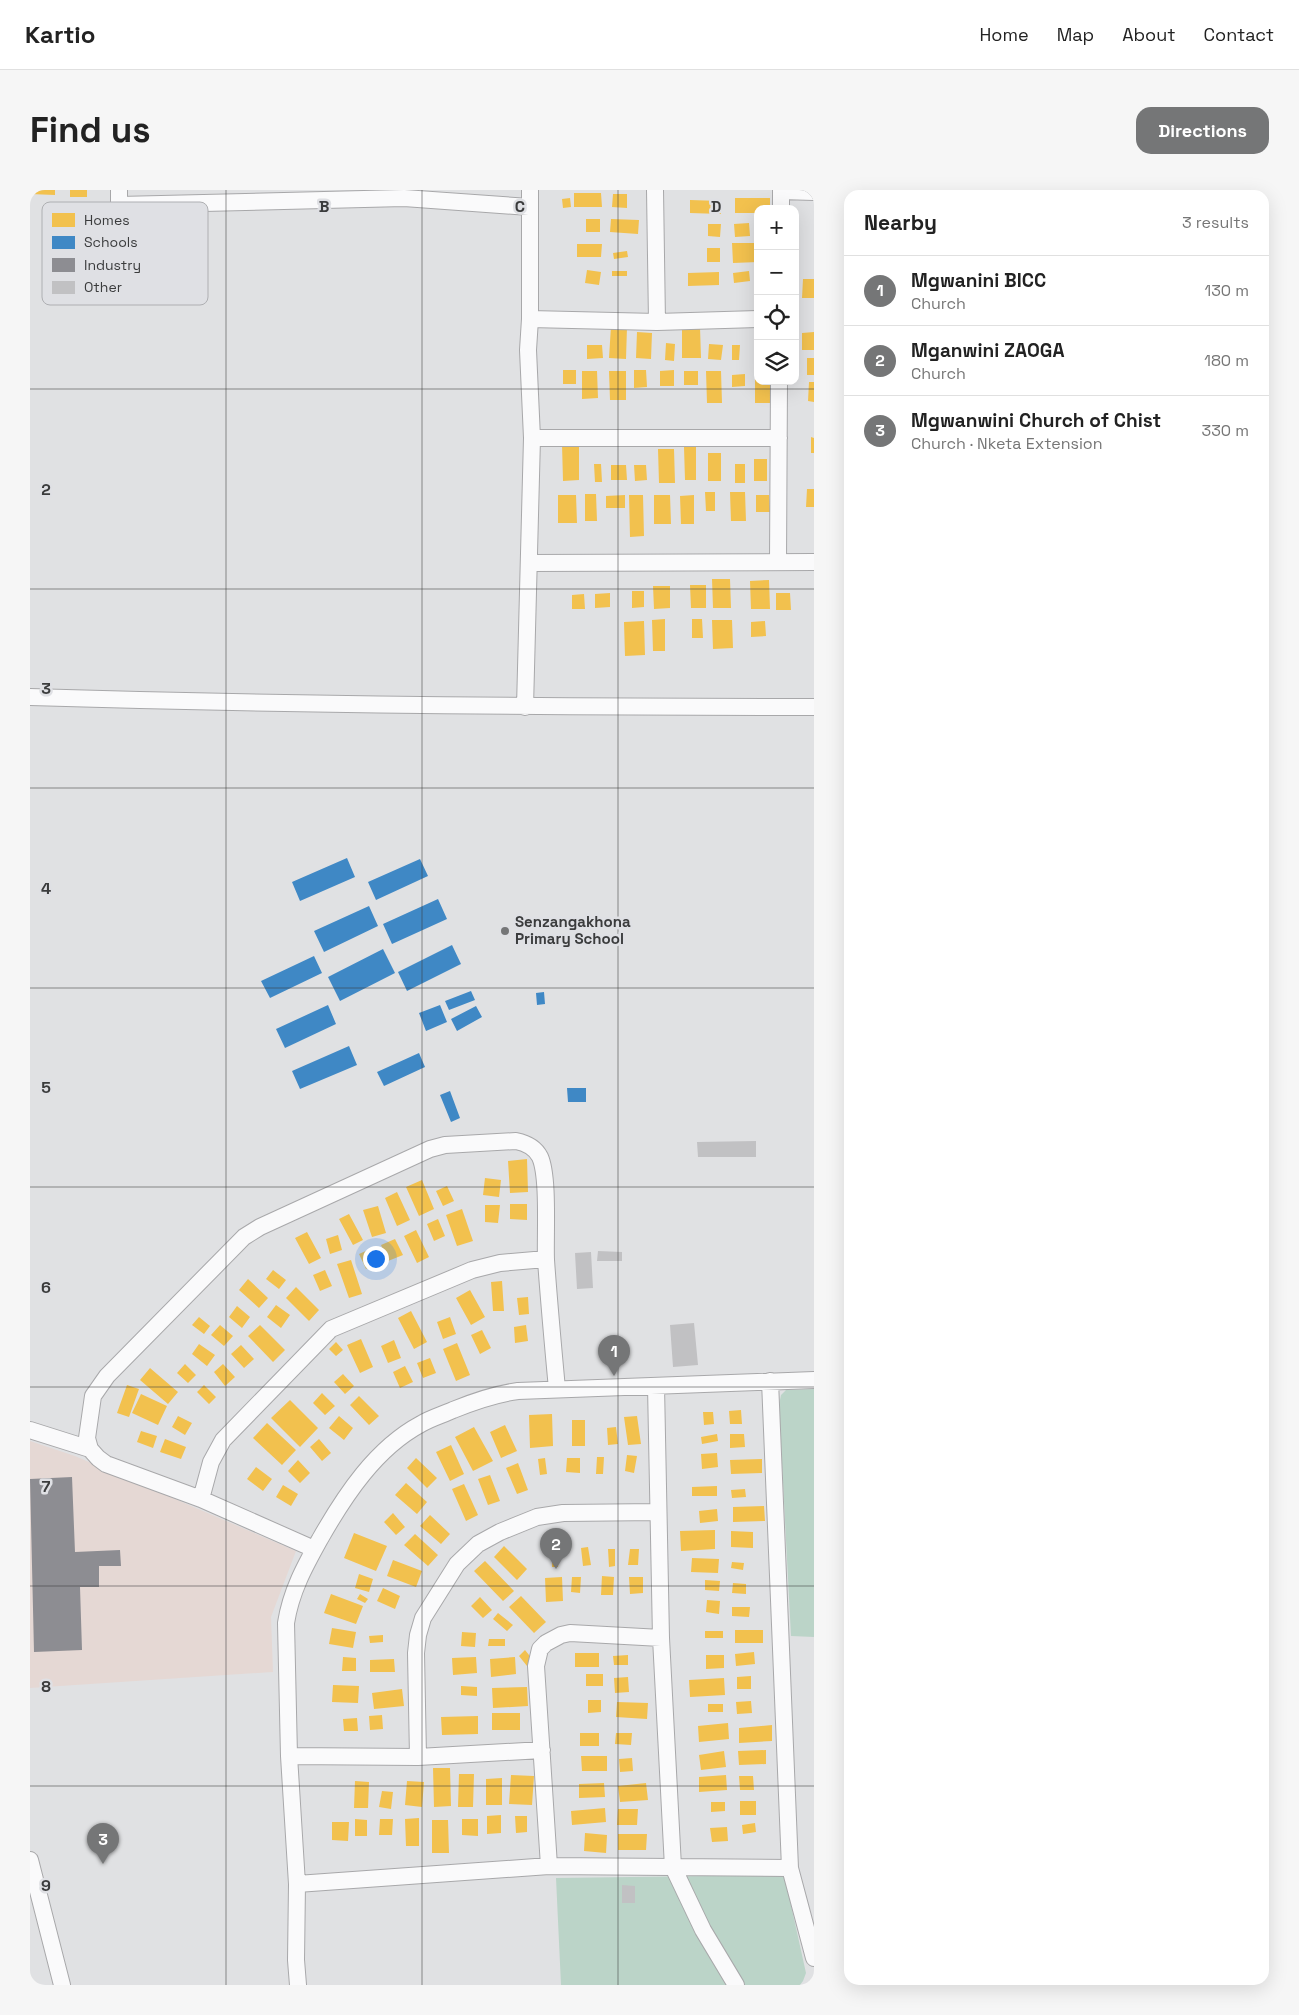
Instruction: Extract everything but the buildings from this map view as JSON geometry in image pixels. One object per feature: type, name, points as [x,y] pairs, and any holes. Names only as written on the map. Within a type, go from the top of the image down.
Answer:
[{"type":"street","points":[[526,707],[532,438],[528,350],[530,318],[530,190]]},
{"type":"street","points":[[655,190],[656,322]]},
{"type":"street","points":[[781,205],[781,191],[814,192]]},
{"type":"street","points":[[197,202],[404,194],[529,207]]},
{"type":"street","points":[[530,318],[656,322],[754,319]]},
{"type":"street","points":[[778,561],[779,385]]},
{"type":"street","points":[[532,438],[779,438]]},
{"type":"street","points":[[529,563],[814,562]]},
{"type":"street","points":[[30,697],[526,707],[814,707]]},
{"type":"street","points":[[314,1549],[201,1499],[106,1464],[90,1449],[87,1438],[93,1396],[107,1376],[238,1242],[260,1227],[430,1149],[445,1145],[516,1141],[525,1143],[534,1149],[540,1157],[544,1174],[546,1259],[557,1389]]},
{"type":"street","points":[[201,1499],[211,1462],[223,1440],[331,1329],[472,1270],[500,1263],[546,1259]]},
{"type":"street","points":[[298,1985],[296,1960],[297,1884],[289,1756],[286,1623],[289,1604],[297,1580],[347,1494],[376,1460],[406,1434],[422,1423],[482,1398],[518,1391],[814,1380]]},
{"type":"street","points":[[770,1381],[790,1868],[814,1958]]},
{"type":"street","points":[[656,1386],[661,1638],[673,1867],[703,1930],[736,1985]]},
{"type":"street","points":[[30,1430],[90,1449]]},
{"type":"street","points":[[418,1757],[416,1653],[418,1635],[423,1618],[457,1564],[478,1544],[537,1516],[563,1513],[658,1512]]},
{"type":"street","points":[[548,1866],[536,1666],[540,1649],[560,1635],[570,1633],[661,1638]]},
{"type":"street","points":[[289,1756],[418,1757],[542,1750]]},
{"type":"street","points":[[30,1860],[62,1985]]},
{"type":"street","points":[[297,1884],[548,1866],[790,1868]]},
{"type":"shaded area","points":[[30,1441],[75,1456],[296,1551],[271,1617],[273,1672],[30,1688]]},
{"type":"green space","points":[[814,1389],[814,1637],[791,1636],[779,1405],[781,1395],[786,1390]]},
{"type":"green space","points":[[780,1875],[785,1878],[806,1973],[800,1985],[561,1985],[556,1878]]},
{"type":"place","name":"Senzangakhona Primary School","points":[[505,931]]},
{"type":"place","name":"Mgwanini BICC","points":[[614,1376]]},
{"type":"place","name":"Mganwini ZAOGA","points":[[556,1569]]},
{"type":"place","name":"Mgwanwini Church of Chist","points":[[103,1864]]}]
